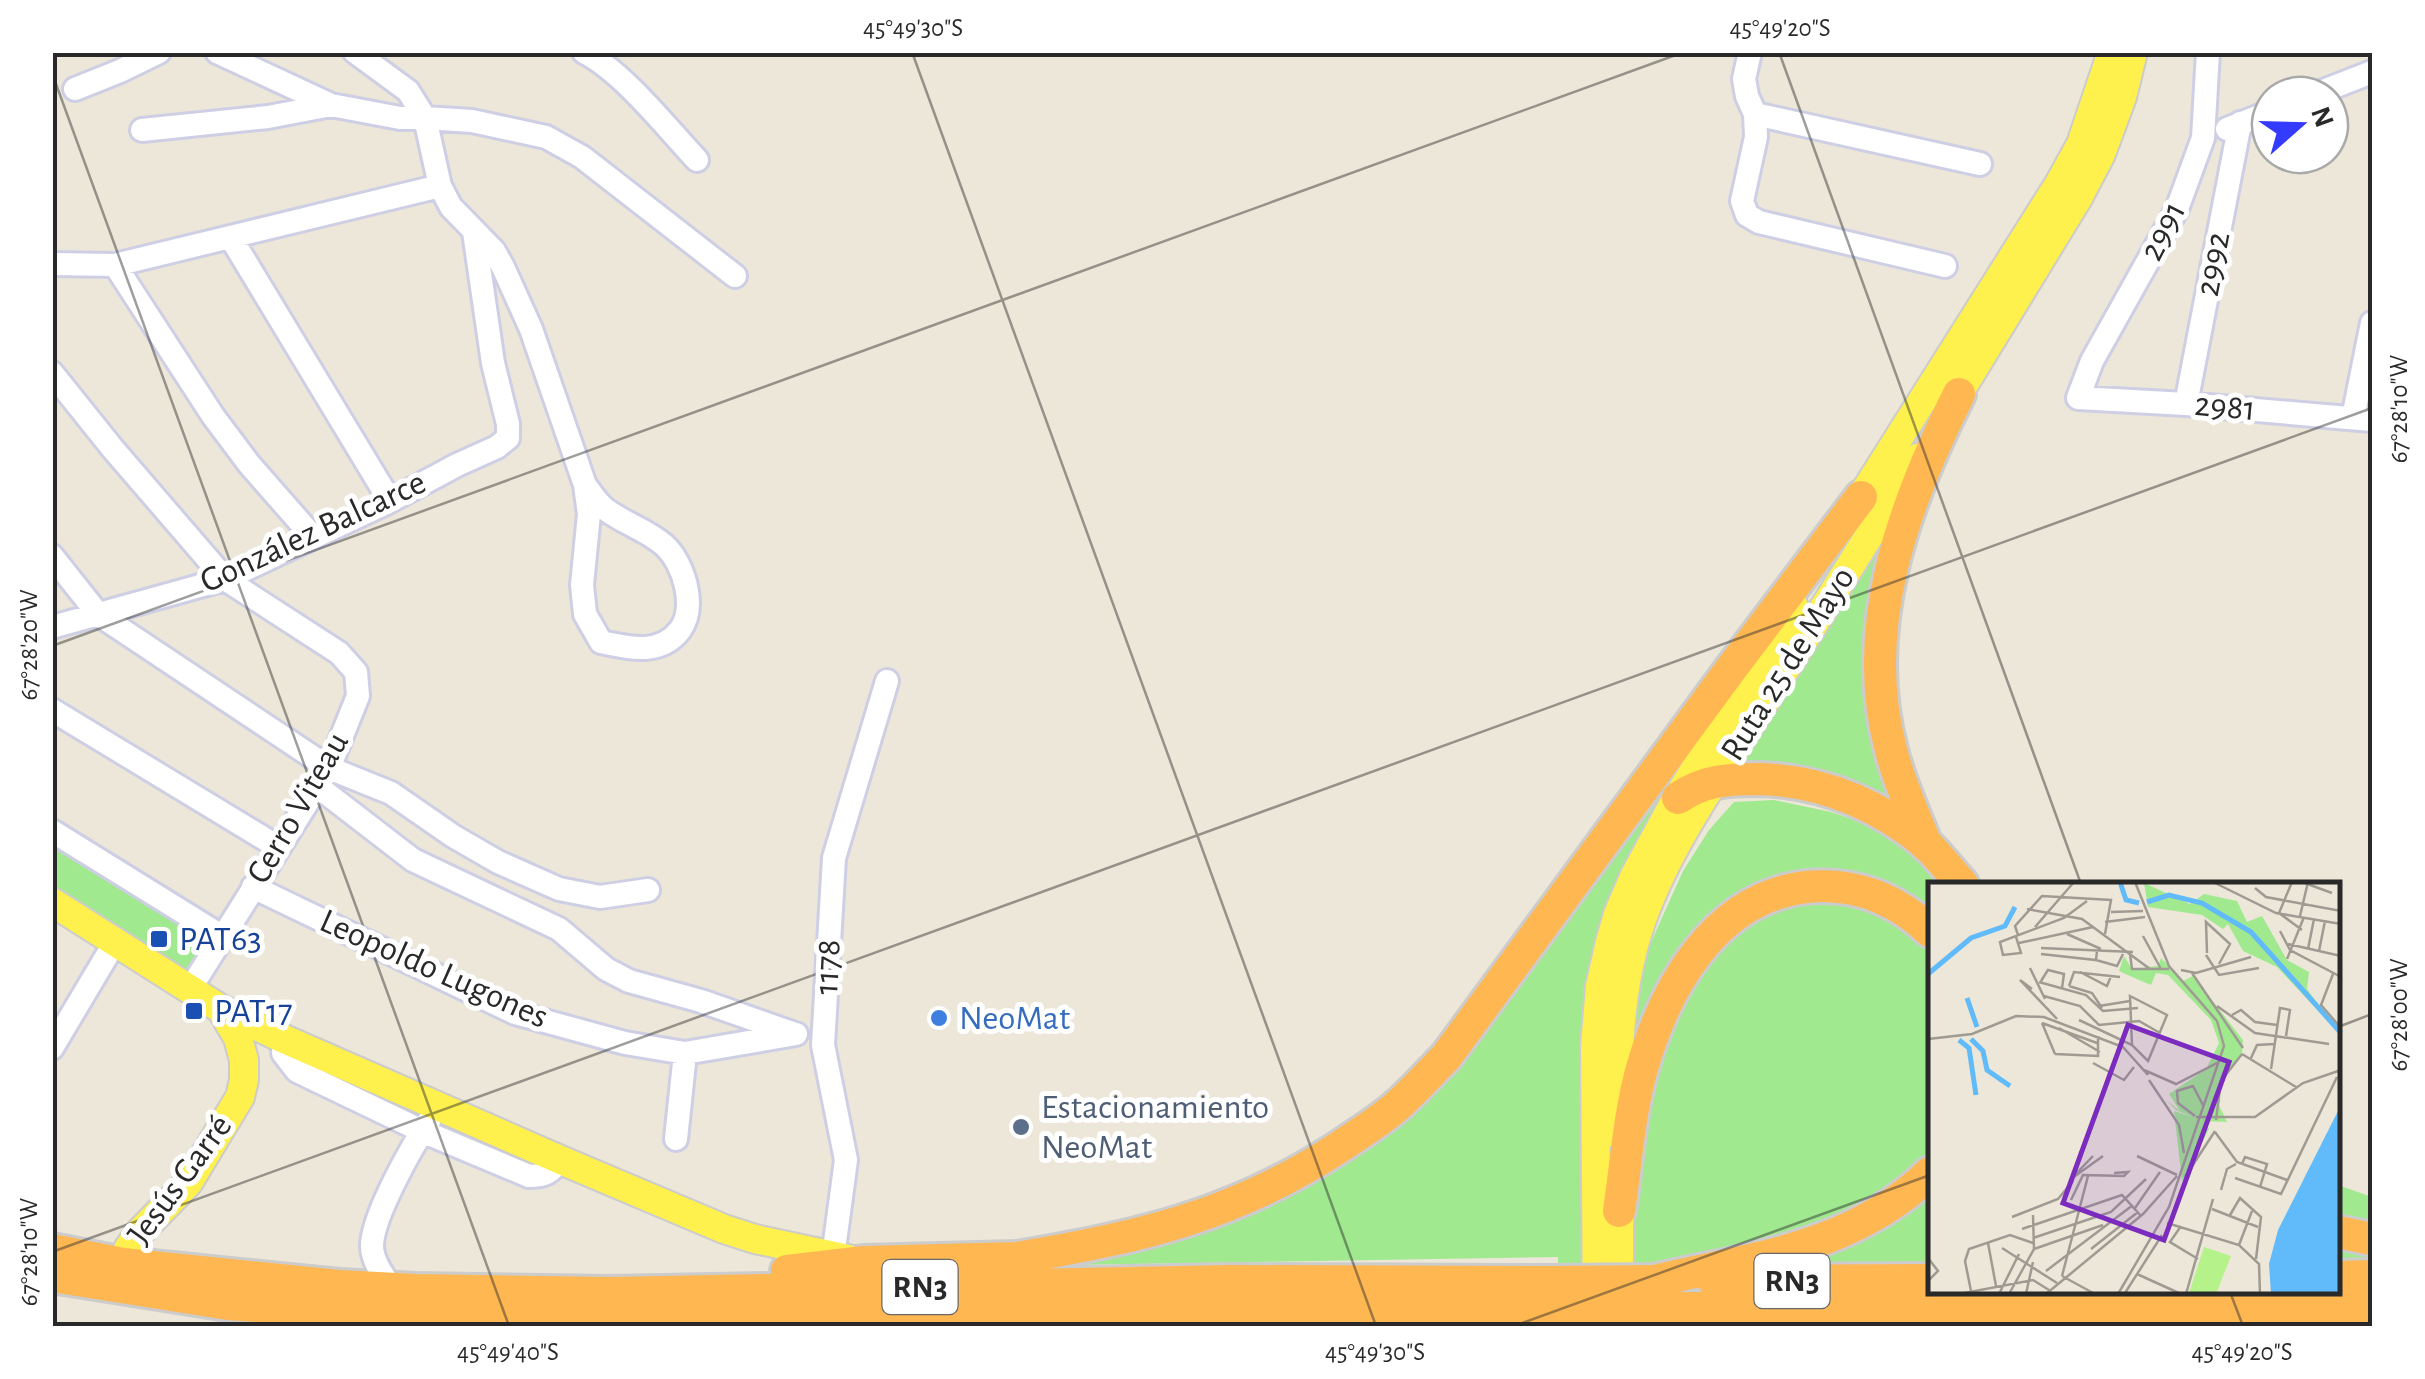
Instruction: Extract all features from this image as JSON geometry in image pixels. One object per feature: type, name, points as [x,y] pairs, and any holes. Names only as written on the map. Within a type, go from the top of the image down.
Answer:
[{"type":"highway","points":[[1926,844],[1891,752],[1880,676],[1881,634],[1886,592],[1908,506],[1959,394]]},
{"type":"highway","points":[[1017,1258],[1144,1234],[1223,1209],[1306,1168],[1397,1106],[1446,1057],[1861,497]]},
{"type":"highway","points":[[1678,798],[1715,780],[1784,780],[1816,786],[1853,798],[1890,819],[1926,844],[1960,882]]},
{"type":"highway","points":[[1620,1211],[1633,1112],[1653,1034],[1676,984],[1702,946],[1727,920],[1753,902],[1785,890],[1844,887],[1876,894],[1912,914],[1928,930]]},
{"type":"highway","points":[[1654,1294],[1832,1237],[1876,1216],[1908,1195],[1928,1175]]},
{"type":"highway","points":[[2340,1232],[2372,1240]]},
{"type":"highway","name":"RN3","points":[[52,1250],[120,1276],[228,1304],[539,1318],[1654,1294],[2372,1306]]},
{"type":"highway","points":[[610,1293],[849,1259],[1017,1258],[1231,1282]]},
{"type":"highway","name":"RN3","points":[[52,1276],[120,1276]]},
{"type":"highway","points":[[2340,1277],[2372,1276]]},
{"type":"highway","name":"RN3","points":[[1654,1294],[1928,1280]]},
{"type":"highway","name":"RN3","points":[[388,1310],[610,1293],[1231,1282],[1559,1295]]},
{"type":"highway","points":[[539,1318],[651,1326]]},
{"type":"main road","name":"Ruta 25 de Mayo","points":[[1598,1326],[1595,1046],[1600,986],[1618,914],[1678,798],[1861,497],[2059,184],[2081,144],[2112,52]]},
{"type":"main road","name":"Ruta 25 de Mayo","points":[[1620,1326],[1618,1044],[1628,968],[1642,917],[1656,883],[1715,780],[2078,198],[2101,154],[2134,52]]},
{"type":"main road","points":[[52,902],[220,1008],[280,1037],[724,1228],[849,1259]]},
{"type":"main road","name":"Jesús Garré","points":[[220,1008],[238,1038],[244,1060],[240,1097]]},
{"type":"main road","name":"Jesús Garré","points":[[120,1276],[128,1250],[140,1232],[188,1183],[280,1037]]},
{"type":"street","points":[[75,89],[159,52]]},
{"type":"street","points":[[217,52],[331,105],[400,118],[472,121],[546,137],[582,156],[735,276]]},
{"type":"street","points":[[355,52],[408,91],[425,118],[440,186],[451,207],[494,252],[531,329],[585,485],[589,514],[582,584],[585,614],[601,642],[634,650],[660,646],[679,632],[686,618],[690,599],[678,566],[668,548],[601,506],[585,485]]},
{"type":"street","points":[[584,52],[631,90],[697,160]]},
{"type":"street","points":[[1750,52],[1744,79],[1755,114],[1756,137],[1742,201],[1747,215],[1759,222],[1945,266]]},
{"type":"street","name":"2991","points":[[2078,398],[2092,362],[2177,209],[2204,138],[2208,52]]},
{"type":"street","points":[[142,130],[268,118],[331,105]]},
{"type":"street","points":[[1755,114],[1980,164]]},
{"type":"street","points":[[2204,138],[2250,119]]},
{"type":"street","name":"2992","points":[[2186,404],[2240,123]]},
{"type":"street","points":[[52,264],[115,264],[440,186]]},
{"type":"street","name":"González Balcarce","points":[[52,627],[225,580],[497,448],[508,438],[474,232]]},
{"type":"street","points":[[231,238],[390,501]]},
{"type":"street","points":[[115,264],[222,428],[313,537]]},
{"type":"street","points":[[2362,419],[2372,322]]},
{"type":"street","points":[[52,373],[225,580]]},
{"type":"street","name":"2981","points":[[2078,398],[2362,419]]},
{"type":"street","points":[[52,556],[98,614],[323,777],[413,860],[560,930],[606,969],[629,981],[701,1001],[824,1045]]},
{"type":"street","name":"Cerro Viteau","points":[[190,989],[323,777],[358,696],[356,672],[339,652],[225,580]]},
{"type":"street","name":"1178","points":[[849,1259],[846,1160],[824,1045],[834,858],[887,682]]},
{"type":"street","points":[[52,710],[278,847]]},
{"type":"street","points":[[323,777],[391,794],[498,862],[559,889],[600,897],[648,890]]},
{"type":"street","points":[[52,831],[223,937]]},
{"type":"street","name":"Leopoldo Lugones","points":[[253,888],[515,1013],[625,1043],[685,1053],[796,1034]]},
{"type":"street","points":[[52,1048],[116,942]]},
{"type":"street","points":[[280,1037],[283,1053],[297,1070],[422,1130],[528,1176],[543,1176],[560,1160]]},
{"type":"street","points":[[676,1139],[685,1053]]},
{"type":"street","points":[[335,1308],[372,1248],[376,1227],[397,1175],[440,1106]]},
{"type":"street","points":[[372,1248],[388,1310]]},
{"type":"green space","points":[[1896,505],[1886,550],[1904,814],[1741,769]]},
{"type":"green space","points":[[1771,623],[1632,853],[1596,938],[1584,987],[1581,1037],[1591,1326],[1387,1326],[1558,1322],[1558,1257],[1066,1265],[1390,1117]]},
{"type":"green space","points":[[1774,800],[1831,812],[1926,845],[1974,882],[1928,882],[1928,1294],[2340,1294],[2340,1186],[2372,1197],[2372,1326],[1630,1326],[1627,1056],[1647,951],[1683,871],[1709,830],[1734,802]]},
{"type":"green space","points":[[52,830],[223,937],[190,989],[53,902]]},
{"type":"place","name":"PAT63","points":[[159,939]]},
{"type":"place","name":"PAT17","points":[[194,1011]]},
{"type":"place","name":"NeoMat","points":[[939,1018]]},
{"type":"place","name":"Estacionamiento NeoMat","points":[[1021,1127]]}]
